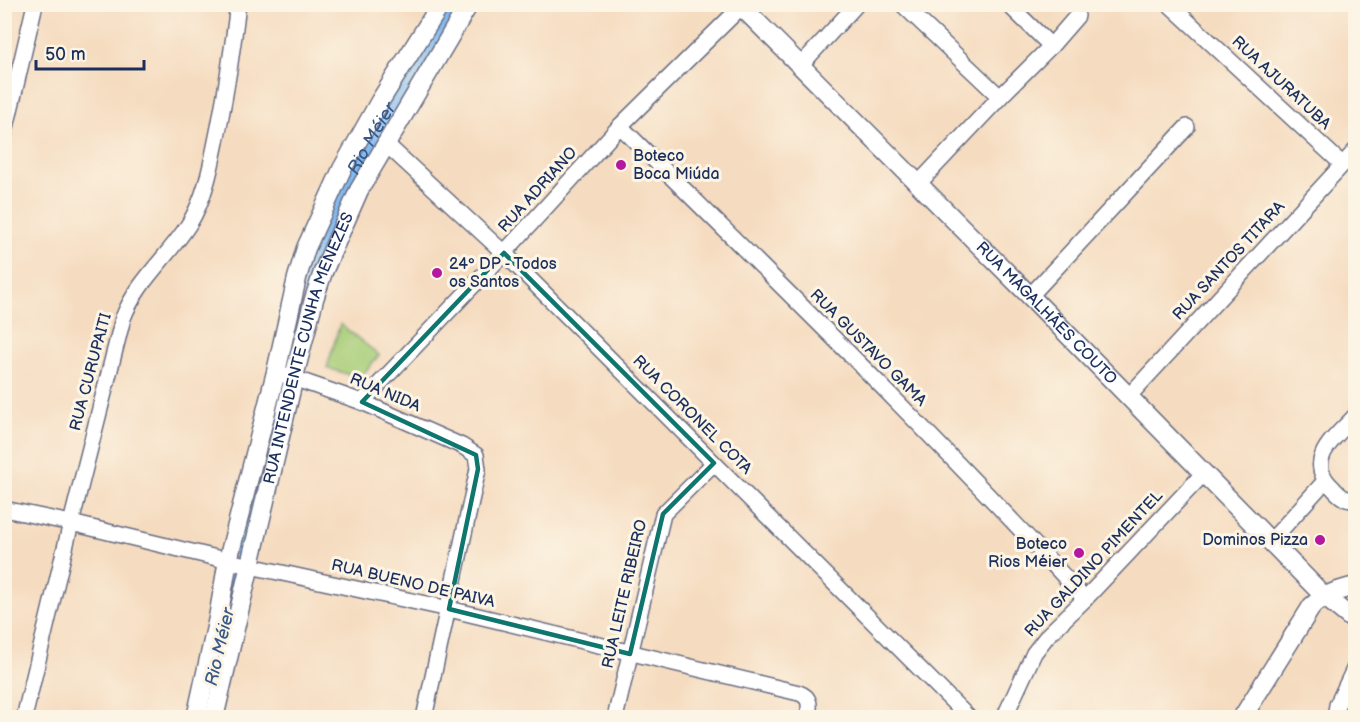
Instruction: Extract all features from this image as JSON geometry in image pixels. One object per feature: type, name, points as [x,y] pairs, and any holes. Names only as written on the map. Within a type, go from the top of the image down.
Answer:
[{"type":"street","points":[[4,136],[35,4]]},
{"type":"street","name":"RUA CURUPAITI","points":[[24,717],[123,318],[130,300],[140,285],[189,224],[204,192],[231,65],[238,4]]},
{"type":"street","name":"RUA INTENDENTE CUNHA MENEZES","points":[[214,717],[239,563],[285,374],[297,278],[306,248],[342,169],[380,101],[441,4]]},
{"type":"street","name":"RUA INTENDENTE CUNHA MENEZES","points":[[285,374],[326,263],[359,190],[469,4]]},
{"type":"street","points":[[800,66],[857,4]]},
{"type":"street","points":[[902,4],[1000,97]]},
{"type":"street","points":[[1008,4],[1051,46]]},
{"type":"street","name":"RUA AJURATUBA","points":[[1169,4],[1342,164]]},
{"type":"street","name":"RUA MAGALHÃES COUTO","points":[[742,5],[1324,596],[1356,622]]},
{"type":"street","name":"RUA ADRIANO","points":[[362,402],[504,253],[620,126],[742,5]]},
{"type":"street","points":[[918,184],[1077,16]]},
{"type":"street","name":"RUA GUSTAVO GAMA","points":[[620,126],[886,391],[1020,528],[1085,599]]},
{"type":"street","points":[[1030,296],[1187,127]]},
{"type":"street","name":"RUA CORONEL COTA","points":[[385,143],[504,253],[969,717]]},
{"type":"street","name":"RUA SANTOS TITARA","points":[[1129,396],[1356,150]]},
{"type":"street","name":"RUA NIDA","points":[[285,374],[362,402],[462,446],[476,455],[478,470],[448,609]]},
{"type":"street","points":[[1356,415],[1322,455],[1319,462],[1325,481],[1343,498],[1356,500]]},
{"type":"street","name":"RUA LEITE RIBEIRO","points":[[615,717],[663,514],[714,463]]},
{"type":"street","name":"RUA GALDINO PIMENTEL","points":[[1004,717],[1034,653],[1048,635],[1204,473]]},
{"type":"street","points":[[1271,541],[1325,481]]},
{"type":"street","name":"RUA BUENO DE PAIVA","points":[[4,508],[448,609],[799,693],[805,695],[809,701],[808,717]]},
{"type":"street","name":"RUA INTENDENTE CUNHA MENEZES","points":[[196,717],[218,618],[239,563]]},
{"type":"street","points":[[1242,717],[1312,606],[1324,596],[1337,590],[1356,586]]},
{"type":"street","points":[[424,717],[448,609]]},
{"type":"street","points":[[1335,717],[1337,705],[1356,665]]},
{"type":"highlighted area","points":[[504,253],[714,463],[663,514],[630,654],[449,609],[478,469],[476,455],[362,402]]},
{"type":"green space","points":[[340,324],[379,355],[360,378],[327,368]]},
{"type":"waterway","name":"Rio Méier","points":[[306,283],[334,209],[352,174],[391,105],[454,4]]},
{"type":"waterway","name":"Rio Méier","points":[[243,548],[276,411]]},
{"type":"waterway","name":"Rio Méier","points":[[219,653],[237,576]]},
{"type":"place","name":"Boteco Boca Miúda","points":[[621,165]]},
{"type":"place","name":"24º DP - Todos os Santos","points":[[437,273]]},
{"type":"place","name":"Dominos Pizza","points":[[1320,540]]},
{"type":"place","name":"Boteco Rios Méier","points":[[1079,553]]}]
